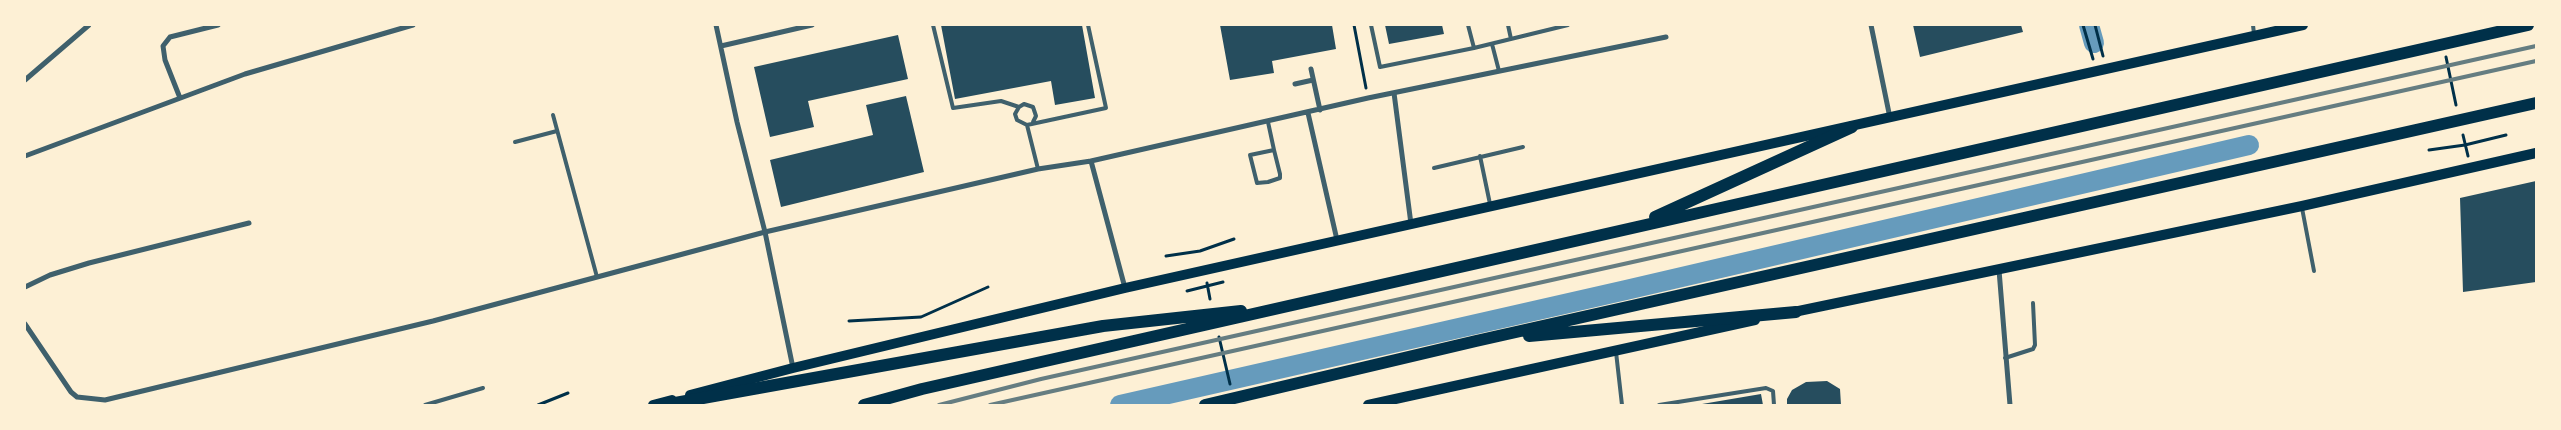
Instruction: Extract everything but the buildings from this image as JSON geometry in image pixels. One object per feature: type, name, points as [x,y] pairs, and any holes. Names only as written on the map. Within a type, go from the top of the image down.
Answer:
[{"type":"main road","points":[[653,405],[793,368],[1126,288],[2303,25]]},
{"type":"main road","points":[[864,405],[932,387],[2528,25]]},
{"type":"main road","points":[[1206,405],[1476,341],[2536,103]]},
{"type":"main road","points":[[1633,227],[1852,127]]},
{"type":"main road","points":[[1368,405],[1616,350],[2302,206],[2536,153]]},
{"type":"main road","points":[[664,405],[1103,326],[1181,316],[1288,306]]},
{"type":"main road","points":[[1476,341],[1796,312]]},
{"type":"street","points":[[25,80],[89,25]]},
{"type":"street","points":[[180,98],[165,60],[163,46],[170,37],[218,25]]},
{"type":"street","points":[[25,156],[245,74],[413,25]]},
{"type":"street","points":[[716,25],[765,232],[793,368]]},
{"type":"street","points":[[721,46],[812,25]]},
{"type":"street","points":[[1871,25],[1890,118]]},
{"type":"street","points":[[25,324],[71,392],[77,397],[105,400],[433,321],[765,232],[1038,169],[1091,161],[1368,98],[1666,37]]},
{"type":"street","points":[[1311,69],[1320,110]]},
{"type":"street","points":[[1295,84],[1313,80]]},
{"type":"street","points":[[1394,93],[1411,224]]},
{"type":"street","points":[[1308,113],[1338,240]]},
{"type":"street","points":[[1091,161],[1126,288]]},
{"type":"street","points":[[25,287],[50,275],[89,263],[249,223]]},
{"type":"street","points":[[1999,269],[2010,405]]},
{"type":"lane","points":[[933,25],[952,108],[1001,100],[1018,107]]},
{"type":"lane","points":[[1027,125],[1033,122],[1106,108],[1088,25]]},
{"type":"lane","points":[[1371,25],[1380,67],[1492,44],[1568,25]]},
{"type":"lane","points":[[1468,25],[1474,48]]},
{"type":"lane","points":[[1508,25],[1511,39]]},
{"type":"lane","points":[[2253,25],[2254,36]]},
{"type":"lane","points":[[1492,44],[1499,71]]},
{"type":"lane","points":[[1033,122],[1036,116],[1033,107],[1024,104],[1018,107],[1015,114],[1017,120],[1027,125],[1038,169]]},
{"type":"lane","points":[[553,116],[596,277]]},
{"type":"lane","points":[[1268,122],[1280,174],[1279,180],[1257,183],[1250,155],[1274,150]]},
{"type":"lane","points":[[515,142],[557,131]]},
{"type":"lane","points":[[1434,168],[1523,147]]},
{"type":"lane","points":[[1480,156],[1490,207]]},
{"type":"lane","points":[[2302,206],[2314,271]]},
{"type":"lane","points":[[2005,358],[2032,349],[2035,345],[2033,303]]},
{"type":"lane","points":[[1616,350],[1622,405]]},
{"type":"lane","points":[[425,405],[483,388]]},
{"type":"lane","points":[[1659,405],[1766,388],[1773,391],[1774,405]]},
{"type":"path","points":[[1354,25],[1368,98]]},
{"type":"path","points":[[2084,25],[2102,71]]},
{"type":"path","points":[[2095,25],[2102,71]]},
{"type":"path","points":[[2429,150],[2465,145],[2506,135]]},
{"type":"path","points":[[1166,256],[1200,251],[1234,239]]},
{"type":"path","points":[[849,321],[921,317],[988,288]]},
{"type":"path","points":[[538,405],[568,393]]},
{"type":"waterway","points":[[2089,25],[2094,43]]},
{"type":"waterway","points":[[1120,405],[2249,145]]},
{"type":"railway","points":[[939,405],[1041,379],[2536,46]]},
{"type":"railway","points":[[990,405],[2536,61]]}]
